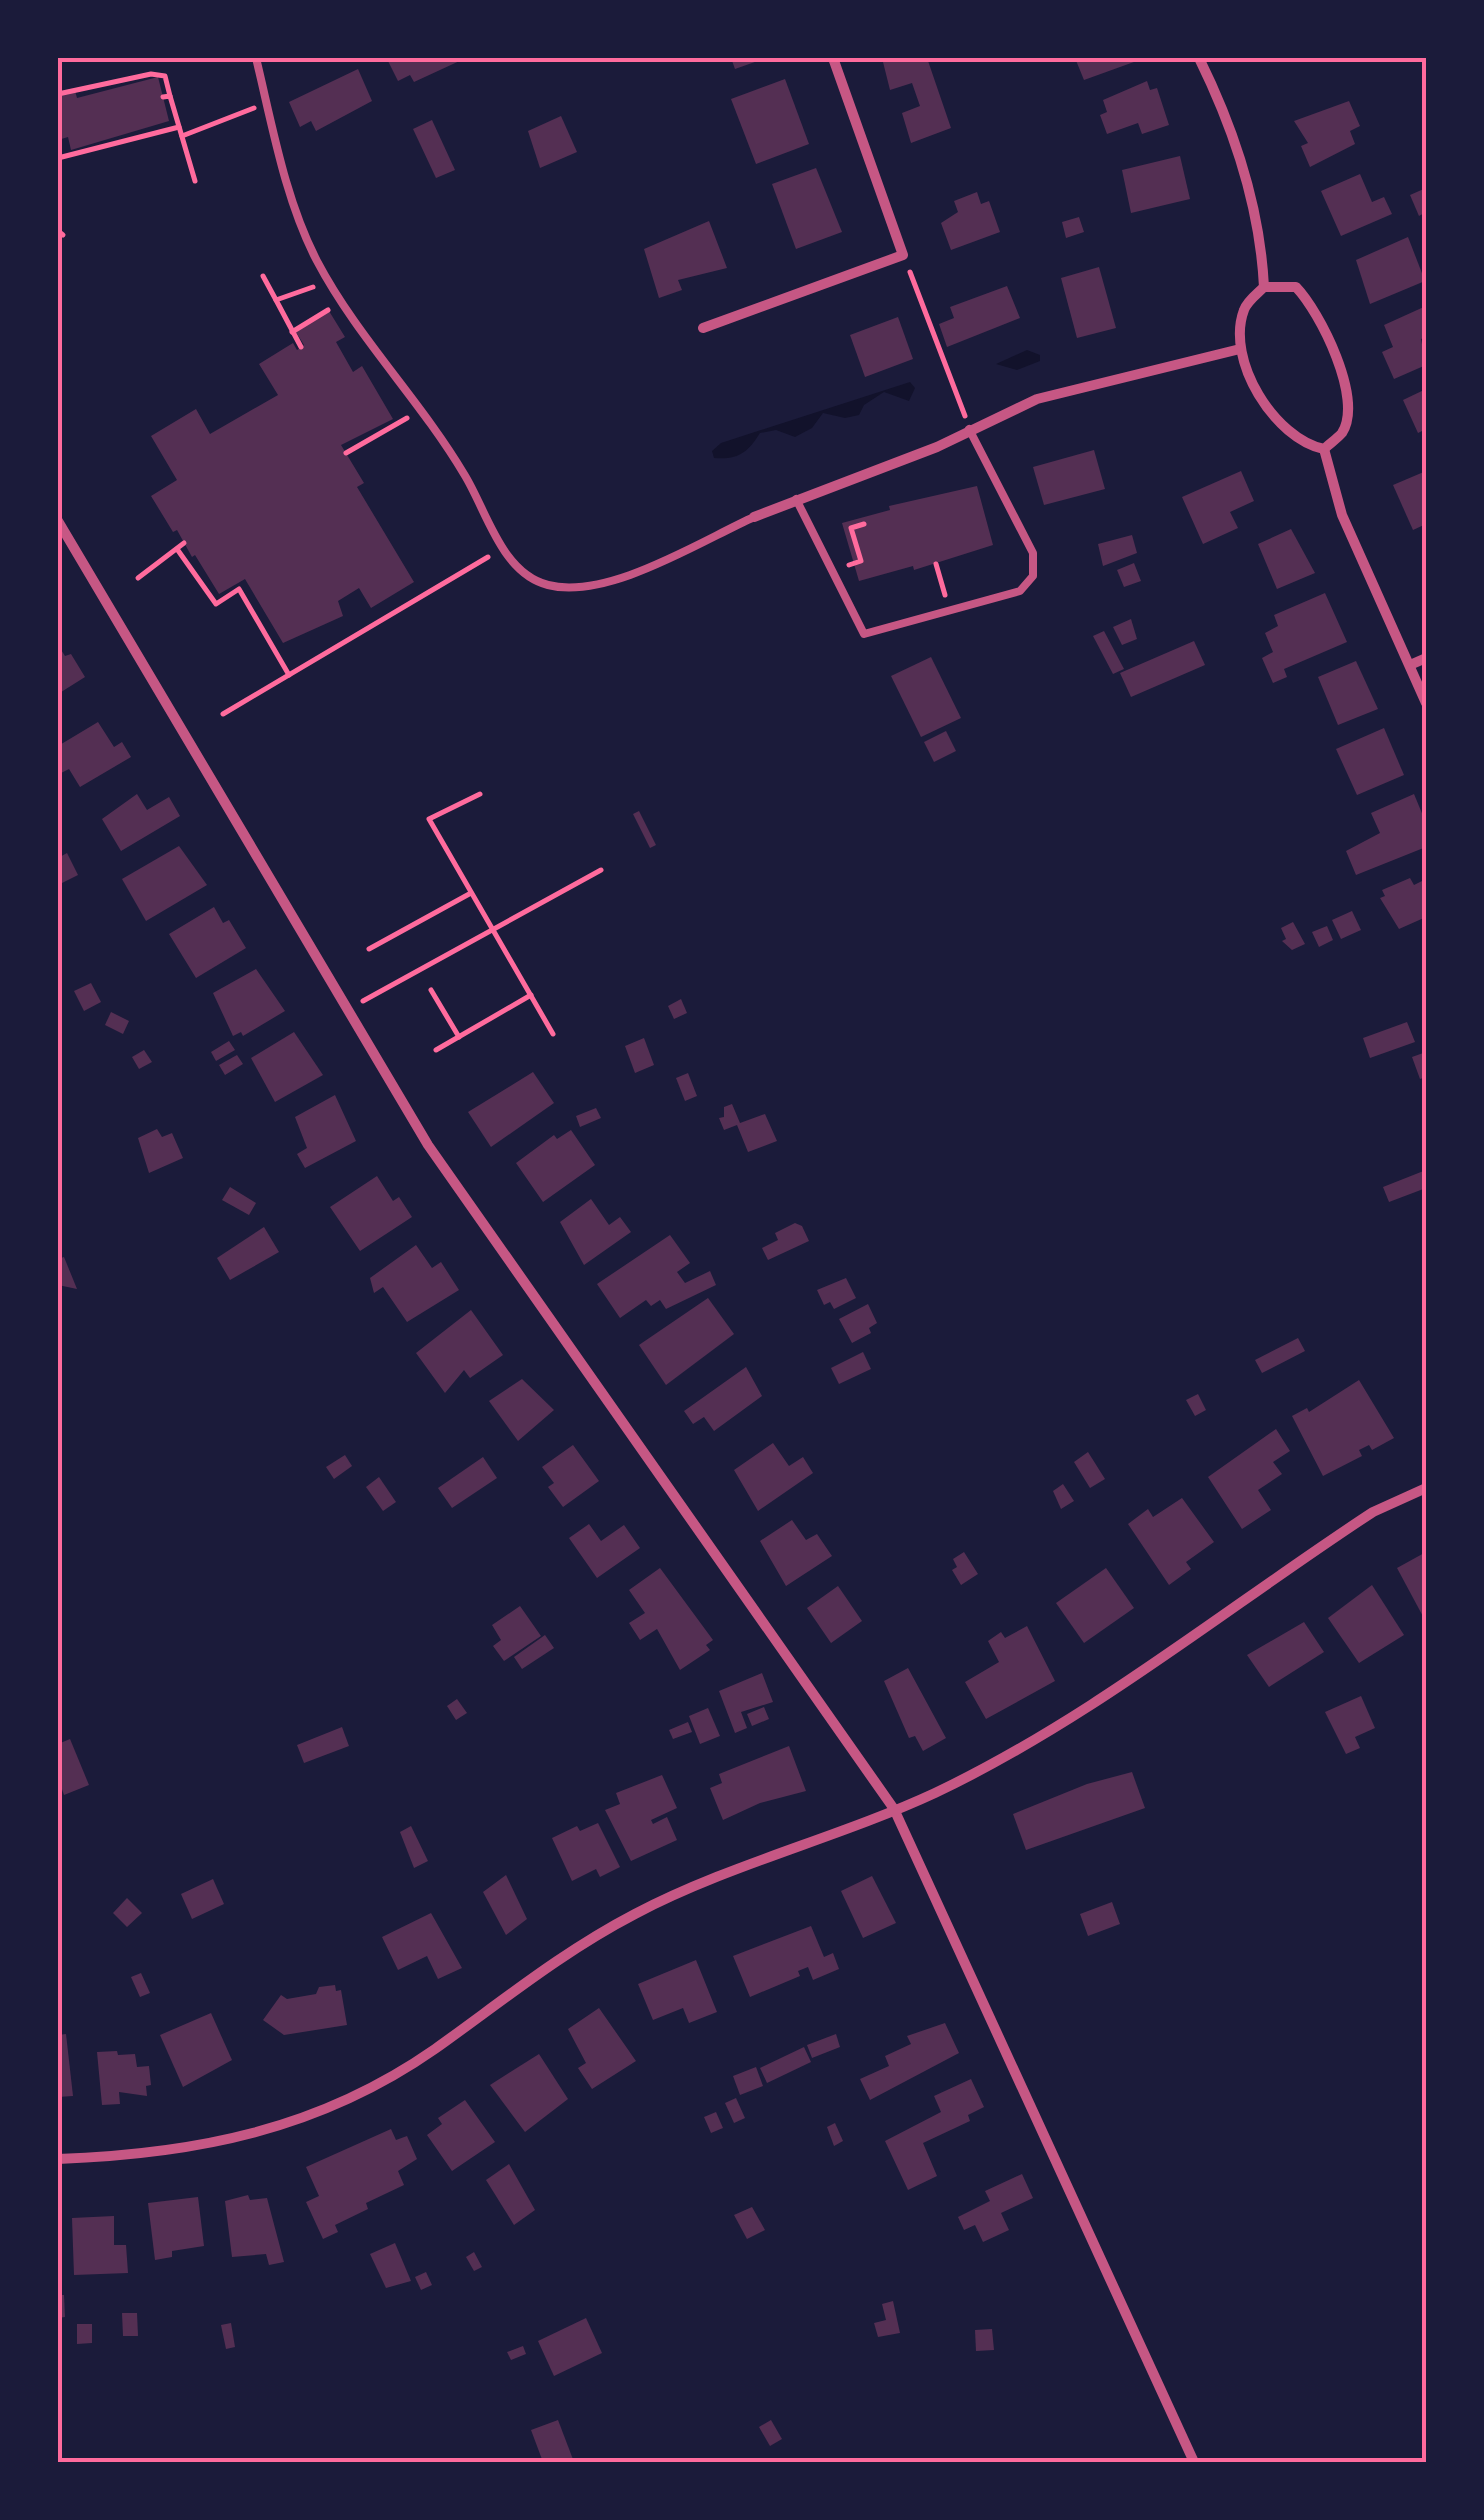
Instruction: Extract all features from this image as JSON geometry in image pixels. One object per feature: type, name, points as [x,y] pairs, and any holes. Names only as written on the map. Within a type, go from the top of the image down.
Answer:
[{"type":"street","points":[[703,328],[904,256],[833,58]]},
{"type":"street","points":[[1199,58],[1247,181],[1261,236],[1264,286]]},
{"type":"street","points":[[1264,286],[1296,286],[1316,308],[1335,356],[1348,408],[1342,432],[1324,449],[1304,444],[1280,424],[1258,390],[1240,349],[1244,306],[1264,286]]},
{"type":"street","points":[[754,517],[873,474],[1037,398],[1240,349]]},
{"type":"street","points":[[1324,449],[1342,516],[1426,702]]},
{"type":"street","points":[[58,521],[450,1178],[894,1809],[1194,2462]]},
{"type":"street","points":[[1410,665],[1426,658]]},
{"type":"street","points":[[58,2159],[190,2150],[264,2134],[376,2082],[432,2051],[529,1977],[638,1912],[894,1809],[1000,1758],[1373,1512],[1426,1488]]},
{"type":"lane","points":[[256,58],[306,234],[330,281],[423,409],[504,548],[526,577],[563,588],[628,575],[754,517]]},
{"type":"lane","points":[[796,499],[864,634],[1020,591],[1034,576],[1033,553],[969,429]]},
{"type":"path","points":[[58,94],[151,74],[165,76],[166,97],[195,181]]},
{"type":"path","points":[[182,136],[267,103]]},
{"type":"path","points":[[58,158],[179,126]]},
{"type":"path","points":[[904,256],[969,429]]},
{"type":"path","points":[[263,276],[301,347]]},
{"type":"path","points":[[276,300],[330,281]]},
{"type":"path","points":[[292,332],[344,301]]},
{"type":"path","points":[[346,452],[423,409]]},
{"type":"path","points":[[858,552],[852,528],[864,524]]},
{"type":"path","points":[[138,578],[184,543]]},
{"type":"path","points":[[224,714],[504,548]]},
{"type":"path","points":[[177,549],[216,604],[239,590],[289,675]]},
{"type":"path","points":[[936,564],[950,610]]},
{"type":"path","points":[[480,794],[429,819],[553,1034]]},
{"type":"path","points":[[347,1009],[601,870]]},
{"type":"path","points":[[370,949],[472,893]]},
{"type":"path","points":[[431,990],[459,1036]]},
{"type":"path","points":[[436,1050],[531,995]]},
{"type":"shaded area","points":[[1027,350],[1040,355],[1040,361],[1017,370],[996,364]]},
{"type":"shaded area","points":[[910,382],[915,388],[909,401],[884,392],[864,405],[859,415],[845,418],[823,413],[812,428],[795,437],[776,430],[760,433],[742,453],[714,458],[712,451],[721,443]]},
{"type":"building","points":[[466,58],[414,82],[410,75],[398,81],[387,59]]},
{"type":"building","points":[[731,58],[766,58],[735,69]]},
{"type":"building","points":[[882,58],[927,58],[951,128],[911,143],[902,113],[920,106],[912,83],[890,90]]},
{"type":"building","points":[[1075,58],[1145,58],[1084,80]]},
{"type":"building","points":[[358,69],[372,101],[316,131],[311,121],[300,127],[289,102]]},
{"type":"building","points":[[158,77],[169,121],[71,150],[68,137],[58,140],[58,110],[62,109],[59,95],[75,91],[77,98]]},
{"type":"building","points":[[785,79],[809,144],[756,164],[731,99]]},
{"type":"building","points":[[1147,81],[1150,90],[1157,88],[1169,125],[1142,134],[1138,123],[1107,134],[1100,115],[1107,112],[1103,100]]},
{"type":"building","points":[[1349,101],[1360,126],[1350,131],[1355,144],[1310,167],[1301,146],[1308,143],[1294,121]]},
{"type":"building","points":[[561,116],[577,152],[540,168],[528,131]]},
{"type":"building","points":[[432,120],[455,170],[436,178],[413,129]]},
{"type":"building","points":[[1180,156],[1190,199],[1131,213],[1122,170]]},
{"type":"building","points":[[816,168],[842,232],[796,249],[772,184]]},
{"type":"building","points":[[1360,174],[1372,202],[1384,197],[1392,214],[1341,236],[1321,191]]},
{"type":"building","points":[[1426,188],[1426,212],[1419,216],[1410,195]]},
{"type":"building","points":[[977,192],[981,204],[989,201],[1000,232],[951,250],[941,223],[958,212],[954,201]]},
{"type":"building","points":[[1079,217],[1084,232],[1066,238],[1062,222]]},
{"type":"building","points":[[709,221],[727,268],[678,280],[682,290],[659,298],[644,249]]},
{"type":"building","points":[[1408,237],[1425,281],[1370,304],[1356,260]]},
{"type":"building","points":[[1099,267],[1116,328],[1077,338],[1061,278]]},
{"type":"building","points":[[1007,286],[1020,318],[947,347],[939,324],[954,318],[950,307]]},
{"type":"building","points":[[1426,306],[1426,337],[1421,339],[1426,365],[1394,379],[1382,352],[1393,347],[1384,325]]},
{"type":"building","points":[[329,311],[345,337],[336,342],[353,372],[362,366],[393,419],[341,445],[364,483],[357,487],[414,582],[371,608],[359,588],[338,601],[343,616],[283,643],[245,579],[219,594],[177,530],[173,532],[151,496],[177,480],[151,436],[196,409],[210,434],[278,395],[259,364],[293,343],[297,350],[304,345],[296,332]]},
{"type":"building","points":[[898,317],[913,359],[865,377],[850,335]]},
{"type":"building","points":[[1426,389],[1426,429],[1418,433],[1403,400]]},
{"type":"building","points":[[1094,450],[1105,489],[1044,505],[1033,467]]},
{"type":"building","points":[[1241,471],[1254,501],[1230,512],[1238,528],[1203,544],[1182,497]]},
{"type":"building","points":[[1426,471],[1426,524],[1413,530],[1393,485]]},
{"type":"building","points":[[977,486],[993,545],[914,570],[913,566],[859,581],[842,523],[890,510],[889,506]]},
{"type":"building","points":[[1291,529],[1315,573],[1277,589],[1258,544]]},
{"type":"building","points":[[1132,535],[1137,553],[1103,566],[1098,544]]},
{"type":"building","points":[[1134,563],[1141,581],[1124,587],[1117,570]]},
{"type":"building","points":[[1325,593],[1347,642],[1284,669],[1287,677],[1273,683],[1262,658],[1273,652],[1265,633],[1278,626],[1274,615]]},
{"type":"building","points":[[1131,619],[1137,639],[1122,645],[1113,627]]},
{"type":"building","points":[[1104,631],[1124,669],[1113,674],[1093,636]]},
{"type":"building","points":[[1194,641],[1205,665],[1131,697],[1120,673]]},
{"type":"building","points":[[58,645],[65,656],[71,654],[85,677],[58,694]]},
{"type":"building","points":[[931,657],[961,718],[921,737],[891,676]]},
{"type":"building","points":[[1356,661],[1378,709],[1338,725],[1318,677]]},
{"type":"building","points":[[98,722],[114,747],[122,742],[131,757],[80,787],[69,769],[61,773],[58,746]]},
{"type":"building","points":[[1384,728],[1404,775],[1357,795],[1336,749]]},
{"type":"building","points":[[946,731],[956,751],[934,762],[924,742]]},
{"type":"building","points":[[137,794],[147,810],[169,797],[180,816],[121,851],[102,819]]},
{"type":"building","points":[[1414,794],[1426,823],[1426,847],[1356,875],[1346,851],[1380,833],[1371,813]]},
{"type":"building","points":[[639,811],[656,845],[650,848],[633,814]]},
{"type":"building","points":[[179,846],[207,885],[146,921],[122,879]]},
{"type":"building","points":[[67,853],[78,875],[58,885],[58,858]]},
{"type":"building","points":[[1410,878],[1414,885],[1426,879],[1426,917],[1399,929],[1380,898],[1385,896],[1382,890]]},
{"type":"building","points":[[214,907],[223,923],[229,920],[246,948],[196,978],[169,934]]},
{"type":"building","points":[[1352,911],[1361,930],[1341,939],[1332,920]]},
{"type":"building","points":[[1293,922],[1305,944],[1292,950],[1282,941],[1286,939],[1281,928]]},
{"type":"building","points":[[1327,926],[1333,940],[1319,947],[1312,932]]},
{"type":"building","points":[[256,969],[285,1011],[243,1036],[241,1032],[233,1036],[213,993]]},
{"type":"building","points":[[91,983],[101,1002],[84,1011],[74,991]]},
{"type":"building","points":[[681,999],[687,1013],[674,1019],[668,1006]]},
{"type":"building","points":[[111,1012],[129,1021],[123,1034],[105,1025]]},
{"type":"building","points":[[1407,1022],[1415,1042],[1370,1058],[1363,1038]]},
{"type":"building","points":[[294,1032],[323,1075],[275,1102],[251,1058]]},
{"type":"building","points":[[644,1038],[654,1065],[635,1073],[625,1046]]},
{"type":"building","points":[[229,1041],[235,1050],[216,1061],[211,1052]]},
{"type":"building","points":[[144,1050],[152,1062],[139,1069],[132,1057]]},
{"type":"building","points":[[1426,1052],[1426,1077],[1420,1079],[1412,1057]]},
{"type":"building","points":[[237,1055],[243,1064],[225,1075],[219,1065]]},
{"type":"building","points":[[533,1072],[554,1103],[491,1147],[468,1112]]},
{"type":"building","points":[[688,1073],[697,1096],[685,1101],[676,1078]]},
{"type":"building","points":[[335,1095],[356,1141],[305,1168],[297,1154],[307,1148],[295,1117]]},
{"type":"building","points":[[732,1104],[740,1123],[765,1114],[777,1141],[748,1152],[737,1125],[724,1130],[719,1118],[724,1117],[724,1107]]},
{"type":"building","points":[[596,1108],[601,1118],[580,1127],[576,1116]]},
{"type":"building","points":[[157,1129],[162,1137],[172,1133],[183,1158],[149,1173],[138,1138]]},
{"type":"building","points":[[571,1130],[595,1165],[543,1202],[516,1163],[554,1135],[557,1139]]},
{"type":"building","points":[[1426,1170],[1426,1188],[1389,1202],[1383,1187]]},
{"type":"building","points":[[377,1176],[393,1201],[399,1197],[412,1217],[360,1251],[330,1207]]},
{"type":"building","points":[[230,1187],[256,1203],[249,1215],[222,1200]]},
{"type":"building","points":[[591,1199],[609,1225],[620,1217],[631,1232],[584,1265],[560,1222]]},
{"type":"building","points":[[795,1223],[802,1226],[809,1241],[768,1260],[762,1248],[778,1240],[775,1233]]},
{"type":"building","points":[[264,1227],[279,1252],[230,1280],[217,1258]]},
{"type":"building","points":[[670,1235],[690,1263],[677,1272],[685,1283],[710,1271],[716,1285],[666,1309],[660,1300],[651,1306],[646,1300],[620,1318],[597,1284]]},
{"type":"building","points":[[416,1245],[432,1268],[441,1262],[459,1290],[407,1322],[383,1287],[374,1293],[370,1278]]},
{"type":"building","points":[[64,1257],[77,1289],[58,1285],[58,1259]]},
{"type":"building","points":[[846,1278],[856,1298],[834,1309],[830,1302],[824,1305],[817,1290]]},
{"type":"building","points":[[708,1298],[734,1334],[666,1385],[639,1345]]},
{"type":"building","points":[[868,1304],[877,1323],[869,1328],[871,1333],[852,1343],[839,1319]]},
{"type":"building","points":[[471,1310],[503,1355],[470,1378],[464,1370],[445,1393],[416,1353]]},
{"type":"building","points":[[1298,1338],[1305,1351],[1262,1373],[1255,1360]]},
{"type":"building","points":[[863,1352],[871,1369],[839,1384],[831,1368]]},
{"type":"building","points":[[746,1367],[762,1396],[714,1431],[704,1417],[693,1424],[684,1411]]},
{"type":"building","points":[[522,1379],[554,1410],[518,1441],[489,1401]]},
{"type":"building","points":[[1359,1380],[1394,1438],[1372,1450],[1369,1445],[1359,1450],[1362,1456],[1323,1476],[1292,1416],[1307,1408],[1309,1412]]},
{"type":"building","points":[[1198,1394],[1206,1410],[1195,1416],[1186,1400]]},
{"type":"building","points":[[1276,1429],[1290,1451],[1273,1462],[1282,1474],[1258,1490],[1271,1510],[1242,1529],[1208,1477]]},
{"type":"building","points":[[773,1443],[789,1466],[803,1457],[813,1473],[758,1511],[734,1470]]},
{"type":"building","points":[[573,1445],[599,1481],[563,1507],[548,1487],[554,1483],[542,1467]]},
{"type":"building","points":[[1088,1452],[1105,1479],[1090,1488],[1074,1462]]},
{"type":"building","points":[[345,1455],[352,1466],[334,1479],[326,1467]]},
{"type":"building","points":[[483,1457],[497,1478],[452,1508],[438,1488]]},
{"type":"building","points":[[379,1477],[396,1502],[383,1511],[366,1487]]},
{"type":"building","points":[[1063,1484],[1074,1501],[1061,1509],[1053,1491]]},
{"type":"building","points":[[1182,1498],[1214,1542],[1186,1562],[1191,1569],[1169,1585],[1128,1524],[1148,1509],[1153,1517]]},
{"type":"building","points":[[792,1520],[806,1540],[817,1534],[832,1556],[786,1586],[760,1541]]},
{"type":"building","points":[[589,1524],[601,1541],[624,1525],[640,1548],[597,1578],[569,1538]]},
{"type":"building","points":[[964,1552],[978,1574],[961,1585],[952,1570],[957,1567],[953,1559]]},
{"type":"building","points":[[1426,1552],[1426,1622],[1397,1568]]},
{"type":"building","points":[[660,1568],[713,1640],[706,1645],[710,1650],[680,1670],[657,1629],[640,1640],[629,1623],[645,1613],[629,1590]]},
{"type":"building","points":[[1106,1568],[1134,1608],[1084,1643],[1056,1603]]},
{"type":"building","points":[[1372,1585],[1404,1635],[1359,1663],[1328,1618]]},
{"type":"building","points":[[838,1586],[862,1621],[831,1643],[807,1608]]},
{"type":"building","points":[[520,1606],[541,1636],[504,1661],[493,1646],[501,1640],[492,1625]]},
{"type":"building","points":[[1304,1622],[1324,1652],[1269,1687],[1247,1655]]},
{"type":"building","points":[[1027,1626],[1055,1681],[986,1719],[965,1682],[999,1662],[988,1641],[1001,1632],[1005,1638]]},
{"type":"building","points":[[545,1635],[554,1648],[522,1669],[514,1657]]},
{"type":"building","points":[[908,1668],[946,1738],[923,1751],[915,1736],[909,1738],[884,1681]]},
{"type":"building","points":[[762,1673],[773,1702],[741,1712],[747,1728],[735,1733],[719,1691]]},
{"type":"building","points":[[1361,1696],[1375,1728],[1355,1737],[1360,1748],[1346,1754],[1325,1712]]},
{"type":"building","points":[[457,1699],[467,1713],[456,1720],[447,1706]]},
{"type":"building","points":[[764,1707],[769,1719],[752,1726],[747,1714]]},
{"type":"building","points":[[708,1708],[720,1736],[700,1744],[689,1716]]},
{"type":"building","points":[[688,1722],[692,1732],[673,1739],[669,1730]]},
{"type":"building","points":[[342,1727],[349,1746],[304,1763],[297,1745]]},
{"type":"building","points":[[70,1739],[89,1785],[64,1795],[58,1778],[58,1744]]},
{"type":"building","points":[[789,1746],[806,1791],[760,1803],[723,1820],[710,1788],[722,1783],[719,1774]]},
{"type":"building","points":[[1132,1772],[1145,1808],[1026,1850],[1013,1814],[1087,1784]]},
{"type":"building","points":[[662,1775],[677,1808],[651,1820],[653,1824],[667,1817],[677,1840],[631,1861],[605,1810],[620,1804],[616,1793]]},
{"type":"building","points":[[598,1823],[620,1867],[600,1877],[596,1869],[572,1881],[552,1838],[577,1826],[580,1831]]},
{"type":"building","points":[[411,1826],[428,1861],[414,1868],[400,1832]]},
{"type":"building","points":[[506,1875],[527,1919],[506,1935],[483,1892]]},
{"type":"building","points":[[872,1876],[896,1923],[863,1938],[841,1891]]},
{"type":"building","points":[[213,1879],[224,1904],[192,1919],[181,1894]]},
{"type":"building","points":[[127,1898],[142,1913],[127,1927],[113,1913]]},
{"type":"building","points":[[1112,1902],[1120,1924],[1088,1936],[1080,1914]]},
{"type":"building","points":[[431,1913],[462,1968],[438,1979],[427,1956],[398,1970],[382,1937]]},
{"type":"building","points":[[811,1926],[824,1957],[833,1953],[839,1969],[813,1980],[808,1967],[798,1971],[800,1976],[750,1997],[733,1956]]},
{"type":"building","points":[[696,1960],[717,2012],[689,2023],[683,2008],[653,2020],[638,1984]]},
{"type":"building","points":[[141,1973],[150,1993],[140,1997],[131,1977]]},
{"type":"building","points":[[335,1985],[336,1991],[341,1990],[347,2025],[284,2035],[263,2020],[281,1995],[287,1999],[316,1994],[319,1987]]},
{"type":"building","points":[[599,2008],[636,2061],[592,2089],[578,2068],[586,2063],[568,2029]]},
{"type":"building","points":[[211,2013],[232,2060],[183,2087],[160,2035]]},
{"type":"building","points":[[945,2023],[959,2053],[870,2100],[860,2079],[889,2066],[885,2056],[911,2044],[907,2036]]},
{"type":"building","points":[[66,2034],[73,2096],[58,2097],[58,2035]]},
{"type":"building","points":[[836,2034],[840,2047],[812,2058],[807,2045]]},
{"type":"building","points":[[804,2047],[811,2062],[767,2083],[760,2068]]},
{"type":"building","points":[[117,2051],[118,2055],[135,2054],[137,2067],[149,2066],[151,2085],[146,2086],[147,2096],[119,2092],[120,2104],[102,2105],[97,2052]]},
{"type":"building","points":[[539,2054],[568,2099],[525,2132],[490,2085]]},
{"type":"building","points":[[756,2067],[763,2086],[740,2095],[733,2076]]},
{"type":"building","points":[[971,2079],[984,2107],[968,2115],[970,2121],[923,2143],[937,2176],[908,2190],[885,2141],[941,2112],[934,2096]]},
{"type":"building","points":[[736,2098],[745,2118],[734,2123],[725,2103]]},
{"type":"building","points":[[465,2100],[495,2142],[452,2171],[427,2135],[442,2124],[438,2118]]},
{"type":"building","points":[[716,2112],[723,2128],[711,2133],[704,2117]]},
{"type":"building","points":[[835,2123],[843,2141],[834,2146],[827,2127]]},
{"type":"building","points":[[391,2129],[396,2140],[407,2136],[417,2159],[398,2171],[404,2185],[366,2203],[368,2209],[335,2225],[338,2232],[323,2239],[306,2202],[319,2196],[306,2167]]},
{"type":"building","points":[[509,2164],[535,2210],[514,2225],[486,2180]]},
{"type":"building","points":[[1022,2174],[1033,2198],[1001,2213],[1009,2230],[983,2242],[975,2225],[964,2230],[958,2217],[990,2201],[985,2191]]},
{"type":"building","points":[[248,2195],[250,2200],[267,2198],[284,2262],[269,2265],[266,2254],[232,2257],[225,2201]]},
{"type":"building","points":[[198,2197],[204,2246],[172,2251],[172,2257],[155,2260],[148,2203]]},
{"type":"building","points":[[752,2207],[765,2230],[747,2239],[734,2215]]},
{"type":"building","points":[[114,2216],[114,2245],[126,2245],[128,2273],[74,2275],[72,2218]]},
{"type":"building","points":[[395,2243],[411,2281],[386,2288],[370,2254]]},
{"type":"building","points":[[474,2252],[482,2267],[474,2271],[466,2257]]},
{"type":"building","points":[[426,2272],[432,2285],[421,2290],[415,2277]]},
{"type":"building","points":[[58,2295],[64,2295],[65,2317],[58,2318]]},
{"type":"building","points":[[893,2301],[900,2333],[878,2337],[874,2323],[886,2320],[882,2304]]},
{"type":"building","points":[[122,2313],[137,2313],[138,2336],[123,2336]]},
{"type":"building","points":[[586,2318],[602,2353],[554,2376],[538,2341]]},
{"type":"building","points":[[231,2323],[235,2347],[226,2349],[221,2325]]},
{"type":"building","points":[[77,2324],[92,2324],[92,2343],[77,2344]]},
{"type":"building","points":[[992,2329],[994,2350],[976,2351],[975,2330]]},
{"type":"building","points":[[523,2346],[526,2354],[511,2360],[507,2352]]},
{"type":"building","points":[[558,2420],[574,2462],[543,2462],[531,2430]]},
{"type":"building","points":[[771,2420],[782,2439],[770,2446],[759,2427]]}]
